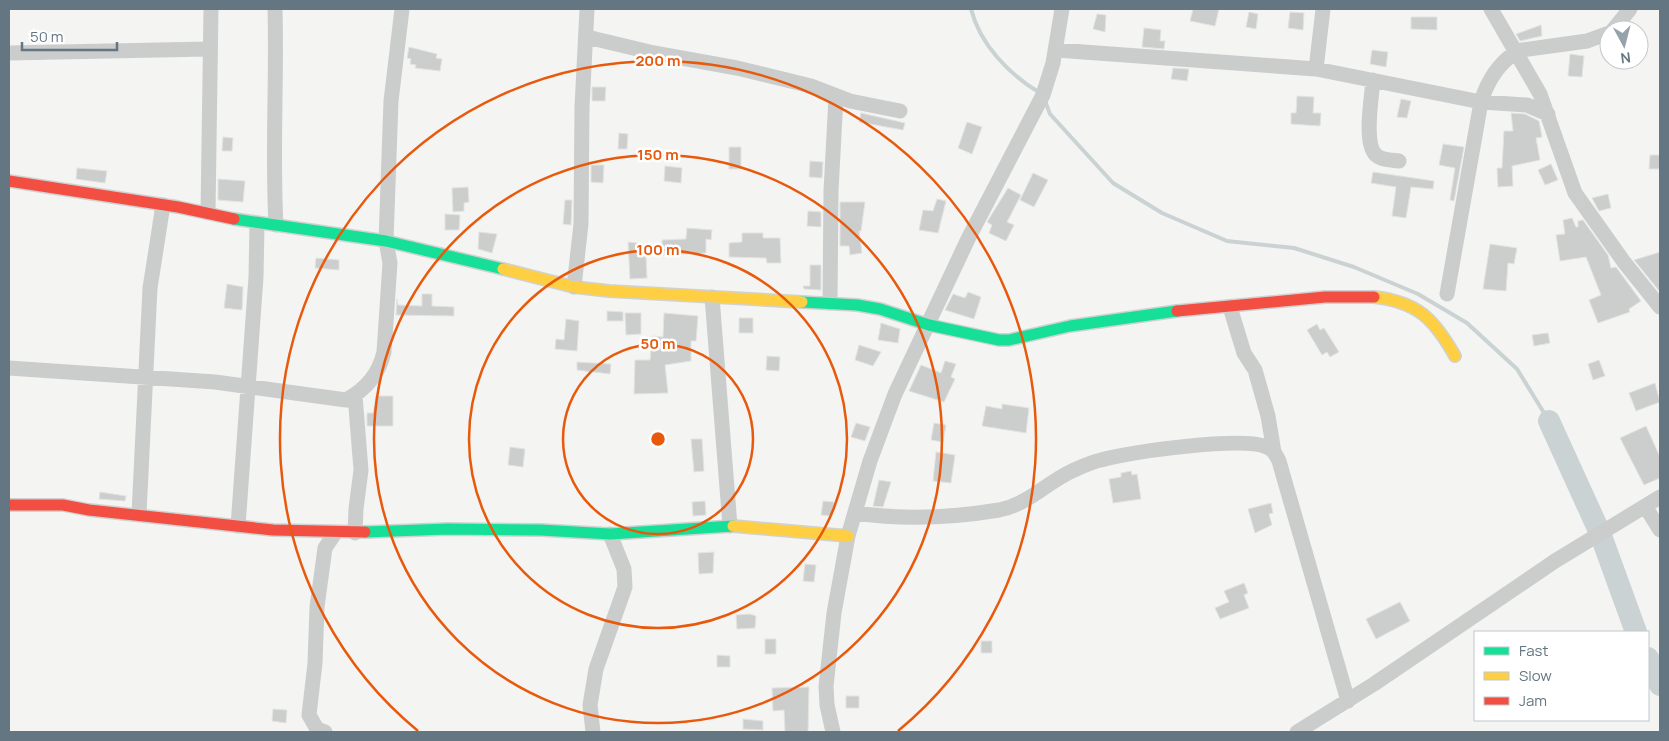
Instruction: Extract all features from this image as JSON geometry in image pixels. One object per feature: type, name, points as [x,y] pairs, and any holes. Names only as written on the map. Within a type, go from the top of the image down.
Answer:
[{"type":"street","points":[[208,212],[211,9]]},
{"type":"street","points":[[275,9],[277,64],[274,102],[276,225]]},
{"type":"street","points":[[9,368],[144,376],[346,400],[355,395],[370,381],[383,357],[390,263],[386,241],[391,102],[402,9]]},
{"type":"street","points":[[574,287],[580,224],[582,107],[587,37],[586,9]]},
{"type":"street","points":[[833,732],[827,705],[826,670],[848,536],[870,461],[896,394],[968,239],[1043,95],[1056,50],[1062,9]]},
{"type":"street","points":[[1316,69],[1323,9]]},
{"type":"street","points":[[1491,9],[1540,94],[1575,193],[1624,262],[1660,307]]},
{"type":"street","points":[[1621,20],[1630,9]]},
{"type":"street","points":[[587,37],[654,53],[737,68],[811,86],[836,97],[900,111]]},
{"type":"street","points":[[1447,294],[1480,102],[1484,90],[1500,65],[1516,52],[1587,41],[1599,37]]},
{"type":"street","points":[[9,53],[209,49]]},
{"type":"street","points":[[1056,50],[1316,69],[1480,102],[1527,105],[1548,114]]},
{"type":"street","points":[[1373,80],[1369,122],[1372,148],[1374,154],[1380,158],[1399,161]]},
{"type":"street","points":[[830,304],[830,191],[836,97]]},
{"type":"street","points":[[9,181],[208,212],[257,224],[386,241],[446,254],[574,287],[880,309],[928,326],[1009,340],[1083,323],[1203,308],[1324,298],[1366,297],[1394,300],[1425,313],[1435,322],[1455,356]]},
{"type":"street","points":[[139,514],[143,450],[144,376],[152,272],[163,205]]},
{"type":"street","points":[[238,526],[256,277],[257,224]]},
{"type":"street","points":[[712,297],[730,526]]},
{"type":"street","points":[[1230,307],[1244,353],[1255,370],[1268,416],[1274,452],[1279,461],[1348,701]]},
{"type":"street","points":[[355,395],[361,470],[356,509],[356,533]]},
{"type":"street","points":[[855,513],[889,518],[919,519],[999,510],[1019,505],[1071,472],[1100,460],[1154,450],[1246,444],[1268,448],[1274,452]]},
{"type":"street","points":[[1297,732],[1348,701],[1555,561],[1660,497]]},
{"type":"street","points":[[9,505],[63,505],[117,513],[273,530],[335,533],[448,529],[576,531],[610,534],[730,526],[797,530],[848,536]]},
{"type":"street","points":[[1645,506],[1660,530]]},
{"type":"street","points":[[325,732],[311,728],[309,715],[315,663],[320,572],[325,548],[335,533]]},
{"type":"street","points":[[593,732],[590,705],[596,669],[625,587],[624,568],[610,534]]},
{"type":"building","points":[[1193,9],[1219,9],[1215,26],[1190,21]]},
{"type":"building","points":[[1249,12],[1258,14],[1256,29],[1246,27]]},
{"type":"building","points":[[1290,12],[1304,13],[1303,30],[1288,28]]},
{"type":"building","points":[[1097,14],[1106,15],[1105,32],[1093,29]]},
{"type":"building","points":[[1411,17],[1437,17],[1437,30],[1411,29]]},
{"type":"building","points":[[1541,25],[1542,36],[1520,41],[1516,34]]},
{"type":"building","points":[[1144,28],[1161,30],[1160,41],[1165,41],[1164,49],[1142,47]]},
{"type":"building","points":[[409,47],[437,54],[436,58],[442,59],[440,71],[415,68],[416,65],[410,64],[411,59],[407,58]]},
{"type":"building","points":[[1372,50],[1388,52],[1386,67],[1370,64]]},
{"type":"building","points":[[1570,54],[1584,56],[1582,77],[1568,76]]},
{"type":"building","points":[[1173,68],[1189,69],[1187,81],[1171,79]]},
{"type":"building","points":[[592,87],[606,87],[605,101],[592,101]]},
{"type":"building","points":[[1297,96],[1314,97],[1313,113],[1321,113],[1320,126],[1291,124],[1291,113],[1296,113]]},
{"type":"building","points":[[1401,99],[1411,101],[1407,118],[1397,117]]},
{"type":"building","points":[[861,113],[905,123],[903,130],[859,122]]},
{"type":"building","points":[[1511,113],[1525,114],[1539,121],[1542,137],[1536,138],[1540,160],[1512,166],[1513,186],[1498,187],[1497,168],[1502,168],[1504,131],[1513,131]]},
{"type":"building","points":[[967,122],[982,127],[972,154],[958,148]]},
{"type":"building","points":[[619,133],[628,134],[627,149],[618,149]]},
{"type":"building","points":[[223,137],[233,138],[232,151],[222,151]]},
{"type":"building","points":[[1443,144],[1464,147],[1454,201],[1450,200],[1455,168],[1439,165]]},
{"type":"building","points":[[729,147],[741,147],[741,169],[729,169]]},
{"type":"building","points":[[1650,155],[1660,155],[1660,169],[1649,169]]},
{"type":"building","points":[[810,161],[823,162],[822,178],[809,177]]},
{"type":"building","points":[[1551,164],[1558,180],[1545,185],[1538,170]]},
{"type":"building","points":[[591,165],[604,165],[603,183],[591,182]]},
{"type":"building","points":[[665,166],[682,168],[681,183],[664,181]]},
{"type":"building","points":[[77,168],[107,171],[105,183],[76,179]]},
{"type":"building","points":[[1373,172],[1434,181],[1433,189],[1411,187],[1406,218],[1392,216],[1396,187],[1371,183]]},
{"type":"building","points":[[1033,173],[1048,180],[1034,207],[1020,200]]},
{"type":"building","points":[[218,179],[245,181],[243,202],[218,200]]},
{"type":"building","points":[[468,187],[469,202],[464,203],[464,211],[453,212],[452,188]]},
{"type":"building","points":[[1008,188],[1021,195],[1007,222],[1014,225],[1006,241],[989,233],[992,225],[987,222]]},
{"type":"building","points":[[1608,194],[1611,208],[1599,211],[1592,198]]},
{"type":"building","points":[[937,199],[946,201],[938,233],[919,230],[923,210],[933,211]]},
{"type":"building","points":[[565,200],[572,200],[571,225],[563,224]]},
{"type":"building","points":[[840,202],[865,202],[861,231],[859,231],[862,253],[850,255],[849,246],[840,246]]},
{"type":"building","points":[[808,211],[821,212],[821,227],[807,226]]},
{"type":"building","points":[[445,214],[460,215],[459,230],[445,230]]},
{"type":"building","points":[[1572,218],[1576,227],[1578,227],[1578,221],[1583,220],[1608,255],[1611,268],[1616,267],[1641,301],[1629,309],[1630,312],[1598,323],[1589,300],[1601,295],[1586,257],[1560,261],[1556,235],[1565,234],[1563,220]]},
{"type":"building","points":[[687,228],[712,230],[711,240],[706,239],[706,253],[646,256],[647,278],[630,279],[628,242],[662,246],[662,240],[686,239]]},
{"type":"building","points":[[479,232],[497,234],[492,253],[478,249]]},
{"type":"building","points":[[742,233],[763,233],[763,238],[780,238],[781,263],[767,263],[766,258],[729,257],[729,243],[742,242]]},
{"type":"building","points":[[1490,244],[1517,248],[1514,264],[1508,263],[1506,291],[1483,289]]},
{"type":"building","points":[[1660,252],[1660,292],[1634,260]]},
{"type":"building","points":[[316,258],[339,260],[339,270],[315,268]]},
{"type":"building","points":[[810,265],[821,265],[821,290],[804,289],[803,286],[810,286]]},
{"type":"building","points":[[227,284],[243,287],[242,310],[224,308]]},
{"type":"building","points":[[968,292],[981,297],[974,319],[945,310],[953,294],[965,298]]},
{"type":"building","points":[[422,294],[432,294],[432,306],[454,307],[454,316],[396,315],[397,299],[398,305],[422,306]]},
{"type":"building","points":[[607,311],[623,312],[623,321],[607,321]]},
{"type":"building","points":[[625,313],[641,313],[641,334],[626,335]]},
{"type":"building","points":[[664,313],[698,316],[696,341],[691,341],[691,361],[665,365],[668,393],[634,394],[635,360],[650,360],[652,336],[663,337]]},
{"type":"building","points":[[739,318],[753,318],[753,333],[739,333]]},
{"type":"building","points":[[566,319],[579,321],[577,351],[555,349],[556,339],[564,340]]},
{"type":"building","points":[[881,323],[900,329],[898,343],[878,340]]},
{"type":"building","points":[[1317,324],[1320,330],[1324,328],[1339,352],[1330,357],[1327,352],[1322,355],[1307,330]]},
{"type":"building","points":[[1548,333],[1550,343],[1534,346],[1532,335]]},
{"type":"building","points":[[859,345],[881,352],[873,366],[855,360]]},
{"type":"building","points":[[767,356],[780,357],[779,371],[766,370]]},
{"type":"building","points":[[1599,360],[1605,376],[1593,380],[1588,364]]},
{"type":"building","points":[[945,361],[956,364],[951,377],[955,379],[944,402],[909,391],[921,365],[941,373]]},
{"type":"building","points":[[577,362],[611,364],[610,374],[577,370]]},
{"type":"building","points":[[1655,383],[1660,402],[1636,411],[1629,393]]},
{"type":"building","points":[[376,396],[393,396],[393,426],[367,426],[367,413],[373,413]]},
{"type":"building","points":[[1002,404],[1029,408],[1026,433],[982,426],[986,406],[1002,409]]},
{"type":"building","points":[[856,423],[870,427],[865,441],[851,437]]},
{"type":"building","points":[[934,423],[946,425],[943,442],[931,440]]},
{"type":"building","points":[[1646,426],[1660,457],[1660,478],[1644,485],[1620,438]]},
{"type":"building","points":[[691,439],[702,439],[704,471],[694,472]]},
{"type":"building","points":[[510,447],[525,449],[523,467],[508,465]]},
{"type":"building","points":[[936,452],[955,455],[951,483],[933,481]]},
{"type":"building","points":[[1131,471],[1132,475],[1137,474],[1141,499],[1113,503],[1109,479],[1121,477],[1121,473]]},
{"type":"building","points":[[879,480],[891,482],[883,507],[873,506]]},
{"type":"building","points":[[100,492],[126,496],[125,501],[99,499]]},
{"type":"building","points":[[705,501],[706,515],[693,516],[692,502]]},
{"type":"building","points":[[823,501],[834,502],[832,516],[821,515]]},
{"type":"building","points":[[1271,503],[1273,513],[1269,514],[1272,525],[1255,533],[1248,509]]},
{"type":"building","points":[[714,552],[713,573],[699,574],[698,553]]},
{"type":"building","points":[[805,564],[816,565],[814,582],[803,581]]},
{"type":"building","points":[[1244,583],[1248,593],[1244,595],[1249,608],[1220,619],[1215,608],[1229,602],[1224,591]]},
{"type":"building","points":[[1400,602],[1410,621],[1376,639],[1366,619]]},
{"type":"building","points":[[750,614],[756,616],[755,628],[737,629],[736,615]]},
{"type":"building","points":[[765,639],[776,639],[776,654],[765,654]]},
{"type":"building","points":[[981,641],[992,641],[992,653],[981,653]]},
{"type":"building","points":[[717,655],[730,656],[730,667],[717,667]]},
{"type":"building","points":[[809,687],[808,732],[785,732],[784,710],[773,711],[772,688]]},
{"type":"building","points":[[846,696],[859,696],[859,708],[846,708]]},
{"type":"building","points":[[273,709],[287,710],[286,723],[272,721]]},
{"type":"building","points":[[743,719],[763,721],[763,730],[743,729]]},
{"type":"waterway","points":[[971,9],[981,35],[998,58],[1007,68],[1040,93]]},
{"type":"waterway","points":[[1045,101],[1050,114],[1113,183],[1162,213],[1227,241],[1294,248],[1354,267],[1418,294],[1467,323],[1517,369],[1549,421]]},
{"type":"waterway","points":[[1549,421],[1600,533],[1636,631]]},
{"type":"waterway","points":[[1649,660],[1660,685]]},
{"type":"traffic: fast","points":[[234,219],[386,241],[503,269]]},
{"type":"traffic: fast","points":[[802,302],[857,305],[880,309],[929,325],[999,340],[1009,340],[1070,326],[1177,311]]},
{"type":"traffic: fast","points":[[365,532],[448,529],[541,530],[610,534],[733,526]]},
{"type":"traffic: slow","points":[[503,269],[574,287],[609,291],[802,302]]},
{"type":"traffic: slow","points":[[1374,297],[1402,303],[1423,314],[1440,332],[1455,356]]},
{"type":"traffic: slow","points":[[733,526],[848,536]]},
{"type":"traffic: jam","points":[[9,181],[178,207],[234,219]]},
{"type":"traffic: jam","points":[[1177,311],[1325,297],[1374,297]]},
{"type":"traffic: jam","points":[[9,505],[63,505],[89,510],[273,530],[365,532]]}]
